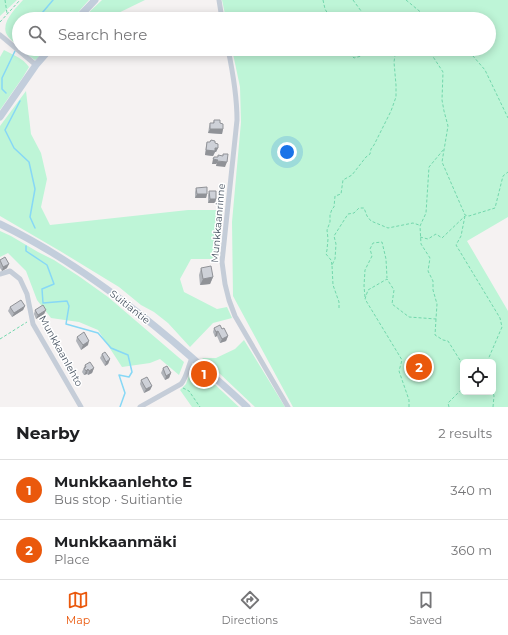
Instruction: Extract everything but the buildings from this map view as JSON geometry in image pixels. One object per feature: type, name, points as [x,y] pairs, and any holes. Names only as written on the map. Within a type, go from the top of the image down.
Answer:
[{"type":"main road","points":[[84,12],[95,0]]},
{"type":"main road","points":[[0,117],[44,56]]},
{"type":"main road","name":"Suitiantie","points":[[0,224],[33,240],[97,282],[144,318],[213,376],[247,407]]},
{"type":"street","points":[[218,0],[221,12]]},
{"type":"street","points":[[0,35],[12,45]]},
{"type":"street","points":[[25,56],[36,65]]},
{"type":"street","name":"Munkkaanrinne","points":[[229,56],[236,90],[237,120],[222,262],[225,284],[235,316],[288,407]]},
{"type":"street","name":"Munkkaanlehto","points":[[0,274],[10,271],[20,279],[27,294],[33,324],[81,407]]},
{"type":"street","points":[[140,407],[185,380],[192,358]]},
{"type":"path","points":[[5,0],[7,14]]},
{"type":"path","points":[[0,22],[20,0]]},
{"type":"path","points":[[323,0],[327,12]]},
{"type":"path","points":[[353,0],[362,12]]},
{"type":"path","points":[[406,0],[421,12]]},
{"type":"path","points":[[352,56],[354,58],[361,56]]},
{"type":"path","points":[[338,308],[339,302],[334,285],[331,260],[326,254],[328,239],[326,230],[330,222],[332,209],[334,207],[335,196],[341,194],[343,180],[352,175],[370,154],[371,149],[391,112],[396,97],[395,56]]},
{"type":"path","points":[[432,56],[442,72],[442,100],[448,126],[442,165],[465,215],[461,236],[456,245],[500,318],[502,326],[488,359]]},
{"type":"path","points":[[473,56],[485,70],[508,118]]},
{"type":"path","points":[[444,149],[429,167],[426,212],[420,226],[420,237],[421,244],[430,258],[428,270],[433,282],[433,290],[437,304],[435,335],[448,341],[460,360]]},
{"type":"path","points":[[420,237],[428,239],[436,234],[442,238],[465,215],[469,216],[495,208],[503,176],[508,172]]},
{"type":"path","points":[[332,265],[335,259],[336,244],[334,236],[348,214],[354,213],[359,208],[364,208],[371,221],[388,228],[413,223],[420,226]]},
{"type":"path","points":[[409,407],[409,400],[399,371],[402,360],[365,299],[365,270],[372,256],[370,249],[373,243],[382,242],[386,259],[387,279],[394,290],[392,304],[409,317],[436,319]]},
{"type":"path","points":[[365,299],[368,290],[387,279]]},
{"type":"path","points":[[0,339],[28,322],[33,324]]},
{"type":"path","points":[[178,385],[189,391],[200,407]]},
{"type":"path","points":[[449,407],[448,403],[460,391]]},
{"type":"path","points":[[493,407],[494,395]]},
{"type":"green space","points":[[0,0],[17,0],[0,16]]},
{"type":"green space","points":[[23,0],[89,0],[78,12],[12,12]]},
{"type":"green space","points":[[102,0],[145,0],[120,12],[89,12]]},
{"type":"green space","points":[[222,0],[508,0],[508,217],[467,241],[508,311],[508,407],[293,407],[233,296],[232,222],[241,122],[240,87],[233,56],[496,56],[496,12],[225,12]]},
{"type":"green space","points":[[12,12],[12,41],[8,37],[5,28]]},
{"type":"green space","points":[[4,50],[12,54],[12,56],[21,59],[29,67],[0,110],[0,57]]},
{"type":"green space","points":[[29,56],[39,56],[35,60]]},
{"type":"green space","points":[[26,91],[31,134],[41,153],[47,179],[41,207],[50,225],[188,210],[223,210],[216,259],[191,259],[180,279],[184,292],[217,309],[227,307],[232,318],[213,323],[190,347],[168,323],[154,312],[141,305],[119,287],[0,216],[0,126]]},
{"type":"green space","points":[[0,231],[54,260],[108,297],[184,362],[179,375],[160,359],[150,363],[122,367],[98,330],[79,322],[51,318],[37,300],[26,271],[8,253],[0,257]]},
{"type":"green space","points":[[244,340],[285,407],[255,407],[202,358],[216,358],[235,349]]},
{"type":"green space","points":[[193,364],[239,407],[192,407],[180,390],[186,384]]},
{"type":"waterway","points":[[43,12],[53,0]]},
{"type":"waterway","points":[[6,93],[2,89],[2,78],[13,56]]},
{"type":"waterway","points":[[20,101],[5,130],[14,148],[29,162],[35,189],[30,217],[35,228]]},
{"type":"waterway","points":[[26,246],[26,251],[47,265],[54,284],[42,289],[43,303],[67,301],[69,306],[66,324],[98,333],[111,348],[128,355],[132,372],[129,377],[119,375],[125,393],[120,407]]},
{"type":"place","name":"Munkkaanmäki","points":[[419,367]]},
{"type":"place","name":"Munkkaanlehto E","points":[[204,374]]}]
